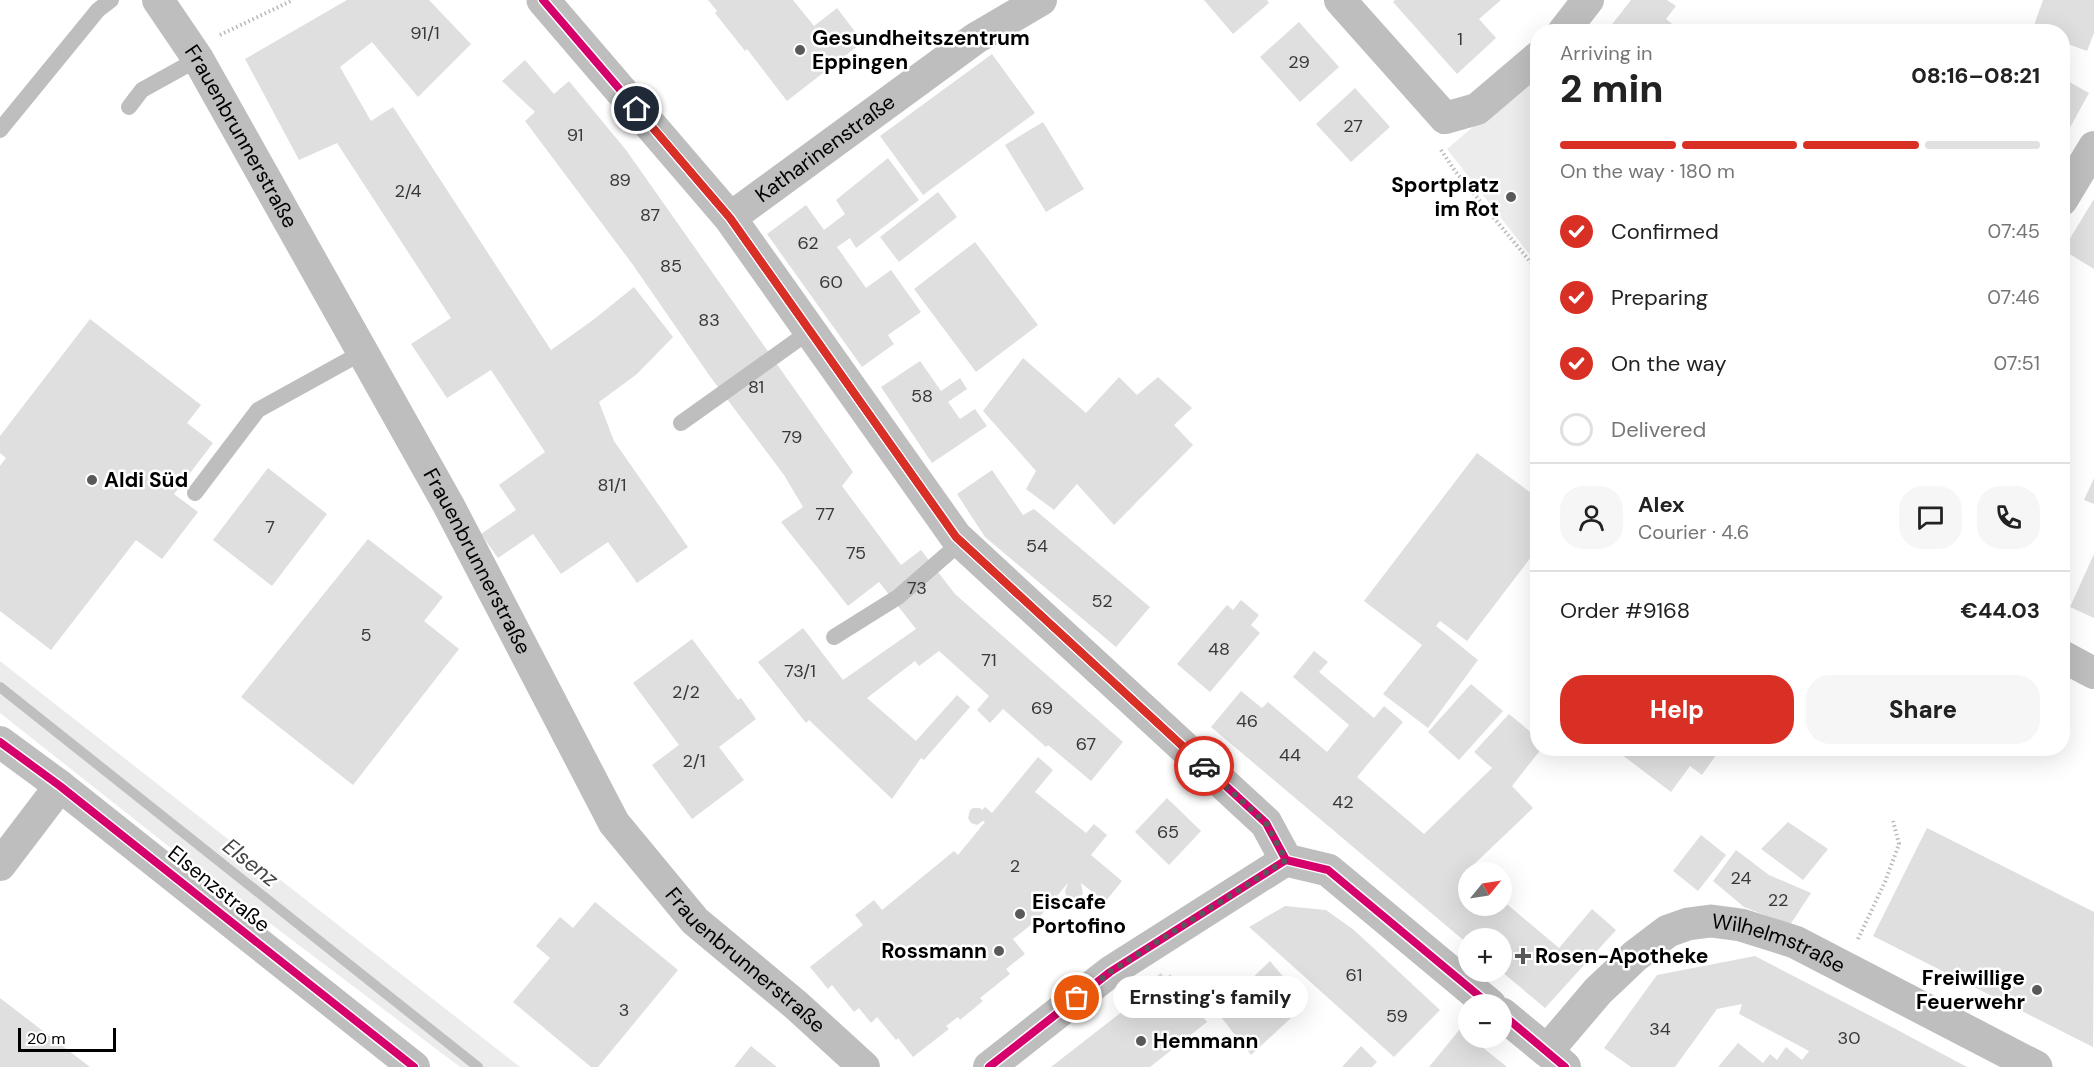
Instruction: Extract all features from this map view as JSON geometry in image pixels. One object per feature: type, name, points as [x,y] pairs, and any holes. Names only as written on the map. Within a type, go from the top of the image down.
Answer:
[{"type":"street","name":"Frauenbrunnerstraße","points":[[158,0],[195,54],[449,506],[614,823],[695,921],[796,1005],[864,1067]]},
{"type":"street","points":[[543,0],[730,218],[961,542],[1266,823],[1286,860]]},
{"type":"street","name":"Katharinenstraße","points":[[730,218],[976,38],[1041,0]]},
{"type":"street","points":[[1340,0],[1445,118],[1477,109],[1530,64]]},
{"type":"street","points":[[1569,24],[1588,0]]},
{"type":"street","points":[[2070,187],[2094,147]]},
{"type":"street","points":[[2070,660],[2094,673]]},
{"type":"street","name":"Elsenzstraße","points":[[0,742],[60,786],[414,1067]]},
{"type":"street","points":[[0,866],[60,786]]},
{"type":"street","points":[[989,1067],[1110,972],[1286,860],[1328,870],[1477,994]]},
{"type":"street","name":"Wilhelmstraße","points":[[1556,1059],[1598,991],[1635,956],[1668,931],[1688,924],[1711,921],[1742,925],[1795,942],[2036,1067]]},
{"type":"street","points":[[1512,1022],[1556,1059]]},
{"type":"lane","points":[[0,130],[98,10],[111,0]]},
{"type":"lane","points":[[129,107],[142,90],[195,54]]},
{"type":"lane","points":[[681,423],[810,331]]},
{"type":"lane","points":[[195,493],[258,410],[363,352]]},
{"type":"lane","points":[[834,637],[898,597],[961,542]]},
{"type":"path","points":[[195,54],[293,0]]},
{"type":"path","points":[[1445,118],[1438,146],[1455,171],[1530,261]]},
{"type":"path","points":[[1845,967],[1885,882],[1899,844],[1893,821]]},
{"type":"shaded area","name":"Sportplatz im Rot","points":[[1530,79],[1530,255],[1447,149]]},
{"type":"shaded area","points":[[0,661],[520,1067],[460,1067],[181,856],[0,713]]},
{"type":"building","points":[[347,0],[429,0],[471,44],[418,97],[372,42],[340,67],[371,121],[393,107],[551,350],[634,287],[673,337],[637,374],[599,402],[614,441],[688,547],[637,583],[608,542],[561,574],[533,534],[498,558],[481,534],[516,510],[499,485],[545,452],[491,370],[447,398],[411,344],[451,318],[337,143],[299,160],[245,59]]},
{"type":"building","name":"Gesundheitszentrum Eppingen","points":[[708,0],[793,0],[814,26],[837,8],[863,42],[787,101],[747,49],[745,51],[715,13],[717,11]]},
{"type":"building","points":[[1204,0],[1267,0],[1269,3],[1233,34]]},
{"type":"building","points":[[1395,0],[1501,0],[1479,19],[1496,38],[1457,74],[1393,2]]},
{"type":"building","points":[[1631,0],[1667,0],[1676,6],[1666,19],[1672,24],[1612,24]]},
{"type":"building","points":[[2043,0],[2094,0],[2094,33],[2087,51],[2070,45],[2070,24],[2034,24]]},
{"type":"building","points":[[1299,22],[1339,67],[1300,102],[1260,57]]},
{"type":"building","points":[[992,54],[1035,113],[923,195],[880,136]]},
{"type":"building","points":[[525,60],[554,94],[569,81],[626,150],[853,472],[842,486],[901,565],[921,550],[955,594],[1123,742],[1091,781],[1048,745],[1046,747],[1003,709],[990,723],[977,710],[989,696],[939,651],[919,666],[915,661],[867,698],[916,741],[957,695],[970,707],[924,760],[921,758],[892,799],[809,720],[806,723],[758,662],[803,628],[843,680],[916,629],[879,582],[848,606],[781,522],[803,507],[784,475],[709,375],[633,265],[525,121],[535,112],[502,81]]},
{"type":"building","points":[[2070,82],[2089,93],[2070,127]]},
{"type":"building","points":[[1355,88],[1390,127],[1351,162],[1316,124]]},
{"type":"building","points":[[1043,122],[1084,189],[1046,212],[1005,145]]},
{"type":"building","points":[[888,158],[919,200],[856,248],[850,238],[837,247],[866,288],[891,270],[921,312],[888,335],[894,344],[862,367],[767,234],[806,205],[824,230],[845,214],[836,200]]},
{"type":"building","points":[[938,192],[957,217],[899,262],[880,237]]},
{"type":"building","points":[[2094,199],[2094,269],[2070,254],[2070,238]]},
{"type":"building","points":[[975,242],[1038,325],[976,372],[914,289]]},
{"type":"building","name":"Aldi Süd","points":[[90,319],[201,405],[187,423],[213,443],[174,494],[198,512],[162,559],[136,540],[51,650],[0,611],[0,466],[6,458],[0,453],[0,436]]},
{"type":"building","points":[[1023,358],[1086,413],[1119,377],[1137,395],[1158,377],[1192,408],[1174,425],[1193,445],[1114,525],[1077,484],[1054,510],[1026,489],[1036,471],[983,411]]},
{"type":"building","points":[[920,361],[941,391],[960,378],[967,389],[948,402],[960,419],[975,409],[987,426],[932,463],[881,387]]},
{"type":"building","points":[[1477,453],[1530,492],[1530,558],[1467,641],[1440,621],[1436,626],[1478,660],[1428,728],[1383,694],[1422,645],[1364,601]]},
{"type":"building","points":[[268,468],[327,514],[272,586],[213,540]]},
{"type":"building","points":[[992,470],[1023,515],[1034,509],[1150,607],[1116,647],[985,537],[957,494]]},
{"type":"building","points":[[2094,478],[2094,504],[2084,500]]},
{"type":"building","points":[[368,539],[443,597],[424,621],[459,649],[353,785],[241,697]]},
{"type":"building","points":[[2094,554],[2094,618],[2070,607]]},
{"type":"building","points":[[1241,600],[1259,615],[1251,625],[1260,633],[1210,692],[1177,664],[1227,605],[1233,610]]},
{"type":"building","points":[[692,639],[738,700],[741,698],[756,719],[719,747],[744,780],[692,819],[652,765],[679,745],[633,683]]},
{"type":"building","points":[[1314,651],[1328,662],[1319,672],[1374,718],[1384,706],[1403,722],[1357,777],[1424,834],[1492,768],[1474,752],[1509,714],[1530,731],[1530,756],[1536,756],[1512,786],[1533,808],[1476,862],[1458,862],[1458,916],[1512,916],[1512,908],[1559,948],[1592,909],[1616,930],[1545,1008],[1512,980],[1512,928],[1458,928],[1458,936],[1211,727],[1241,691],[1262,708],[1268,702],[1327,752],[1349,725],[1293,677]]},
{"type":"building","points":[[1471,684],[1503,711],[1459,760],[1428,732]]},
{"type":"building","points":[[1624,756],[1715,756],[1702,775],[1690,766],[1671,792]]},
{"type":"building","points":[[1038,757],[1053,770],[1035,792],[1086,833],[1094,824],[1107,835],[1091,855],[1122,881],[1105,902],[1081,883],[1083,894],[1077,900],[1071,900],[1066,896],[1065,891],[1068,883],[1037,920],[1013,939],[1025,954],[1006,969],[1010,974],[980,998],[983,1001],[960,1020],[958,1017],[946,1026],[949,1029],[913,1057],[877,1017],[871,1023],[859,1008],[854,1012],[832,985],[828,989],[810,967],[863,925],[855,915],[874,900],[882,910],[954,851],[958,855],[985,822],[977,825],[971,823],[968,818],[970,810],[980,808],[982,810],[985,807],[992,813]]},
{"type":"building","points":[[1167,798],[1201,831],[1169,865],[1135,832]]},
{"type":"building","points":[[1788,822],[1828,849],[1803,880],[1761,849]]},
{"type":"building","name":"Freiwillige Feuerwehr","points":[[1927,828],[2094,912],[2093,1047],[1873,936]]},
{"type":"building","points":[[1701,835],[1726,855],[1698,891],[1673,871]]},
{"type":"building","points":[[1736,850],[1769,875],[1811,893],[1790,925],[1744,907],[1713,881]]},
{"type":"building","points":[[595,902],[678,970],[598,1067],[591,1067],[513,1002],[550,958],[536,946],[560,917],[573,928]]},
{"type":"building","points":[[1285,906],[1326,910],[1354,930],[1440,1010],[1394,1057],[1249,927]]},
{"type":"building","points":[[1755,956],[1967,1067],[1718,1067],[1738,1043],[1763,1063],[1770,1054],[1777,1060],[1786,1047],[1802,1060],[1809,1051],[1739,1014],[1742,1004],[1717,1009],[1675,1067],[1631,1067],[1604,1048],[1657,975]]},
{"type":"building","points":[[1270,961],[1306,1004],[1251,1055],[1217,1012]]},
{"type":"building","points":[[1161,973],[1165,979],[1170,974],[1207,1022],[1150,1067],[1051,1067],[1137,1000],[1134,994]]},
{"type":"building","points":[[0,998],[90,1067],[0,1067]]},
{"type":"building","points":[[1458,1031],[1458,1048],[1483,1048],[1507,1067],[1429,1067]]},
{"type":"building","points":[[751,1046],[777,1067],[734,1067]]},
{"type":"building","points":[[1361,1046],[1377,1062],[1372,1067],[1342,1067]]},
{"type":"waterway","name":"Elsenz","points":[[0,687],[478,1067]]},
{"type":"cycle path","points":[[543,0],[730,218],[956,537],[1266,823],[1286,860],[1328,870],[1477,994]]},
{"type":"cycle path","points":[[0,742],[60,786],[414,1067]]},
{"type":"cycle path","points":[[989,1067],[1110,972],[1286,860]]},
{"type":"cycle path","points":[[1512,1022],[1565,1067]]},
{"type":"way so far","points":[[1077,998],[1110,972],[1286,860],[1266,823],[1204,766]]},
{"type":"place","name":"Gesundheitszentrum Eppingen","points":[[800,50]]},
{"type":"place","name":"Sportplatz im Rot","points":[[1511,197]]},
{"type":"place","name":"Aldi Süd","points":[[92,480]]},
{"type":"place","name":"Eiscafe Portofino","points":[[1020,914]]},
{"type":"place","name":"Rossmann","points":[[999,951]]},
{"type":"place","name":"Rosen-Apotheke","points":[[1523,956]]},
{"type":"place","name":"Freiwillige Feuerwehr","points":[[2037,990]]},
{"type":"place","name":"Ernsting's family","points":[[1077,998]]},
{"type":"place","name":"Hemmann","points":[[1141,1041]]},
{"type":"route","points":[[637,109],[730,218],[956,537],[1204,766]]}]
